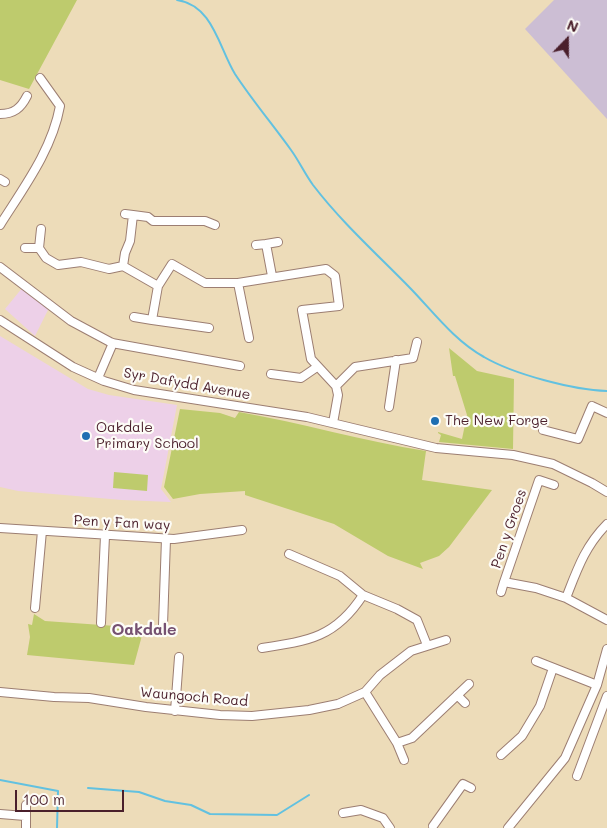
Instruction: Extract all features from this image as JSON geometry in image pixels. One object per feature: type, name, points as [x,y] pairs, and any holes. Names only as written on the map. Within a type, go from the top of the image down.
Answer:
[{"type":"street","points":[[0,225],[44,156],[58,120],[60,106],[40,78]]},
{"type":"street","points":[[0,114],[10,114],[16,111],[22,106],[27,96]]},
{"type":"street","points":[[123,266],[125,253],[130,241],[129,215],[148,217],[153,221],[205,221],[215,225]]},
{"type":"street","points":[[41,229],[39,248],[46,258],[58,265],[82,262],[109,269],[123,266],[158,286]]},
{"type":"street","points":[[256,245],[278,242]]},
{"type":"street","points":[[266,244],[272,276]]},
{"type":"street","points":[[25,248],[39,248]]},
{"type":"street","points":[[152,320],[158,286],[172,264],[205,283],[238,283],[272,276],[326,269],[335,276],[339,306],[302,310],[311,359],[336,386],[338,394],[333,423]]},
{"type":"street","points":[[0,267],[71,321],[113,343],[240,366]]},
{"type":"street","points":[[238,283],[249,338]]},
{"type":"street","points":[[134,317],[209,328]]},
{"type":"street","name":"Syr Dafydd Avenue","points":[[0,320],[63,362],[98,378],[134,390],[333,423],[436,448],[513,455],[553,464],[607,492]]},
{"type":"street","points":[[336,386],[356,367],[413,358],[417,342]]},
{"type":"street","points":[[98,378],[113,343]]},
{"type":"street","points":[[389,407],[396,360]]},
{"type":"street","points":[[271,374],[301,378],[317,367]]},
{"type":"street","points":[[543,430],[578,439],[592,406],[607,413]]},
{"type":"street","name":"Pen y Groes","points":[[554,485],[538,477],[504,582],[536,588],[566,598],[607,620]]},
{"type":"street","points":[[566,598],[584,555],[594,537],[607,524]]},
{"type":"street","name":"Pen y Fan way","points":[[0,528],[166,539],[242,530]]},
{"type":"street","points":[[35,608],[42,532]]},
{"type":"street","points":[[101,623],[105,536]]},
{"type":"street","points":[[163,625],[166,539]]},
{"type":"street","points":[[289,554],[340,576],[363,594],[397,608],[417,620],[427,645]]},
{"type":"street","points":[[501,592],[504,582]]},
{"type":"street","points":[[262,648],[308,641],[324,633],[353,611],[363,594]]},
{"type":"street","name":"Waungoch Road","points":[[0,692],[89,698],[175,711],[252,716],[338,704],[365,692],[380,675],[411,651],[446,640]]},
{"type":"street","points":[[510,827],[565,758],[598,686],[607,649]]},
{"type":"street","points":[[175,711],[179,657]]},
{"type":"street","points":[[536,661],[598,686]]},
{"type":"street","points":[[501,755],[522,736],[540,706],[553,668]]},
{"type":"street","points":[[397,743],[412,738],[468,684]]},
{"type":"street","points":[[365,692],[397,743],[404,760]]},
{"type":"street","points":[[457,696],[465,703]]},
{"type":"street","points":[[577,776],[607,696]]},
{"type":"street","points":[[591,702],[603,706]]},
{"type":"street","points":[[565,758],[582,763]]},
{"type":"street","points":[[423,828],[434,827],[463,784],[471,788]]},
{"type":"street","points":[[26,805],[26,828]]},
{"type":"street","points":[[343,813],[361,810],[383,818],[390,828]]},
{"type":"street","points":[[0,814],[25,816]]},
{"type":"shaded area","points":[[554,0],[607,0],[607,119],[525,29]]},
{"type":"shaded area","points":[[23,287],[49,308],[35,336],[5,309]]},
{"type":"shaded area","name":"Oakdale Primary School","points":[[0,336],[88,389],[109,395],[177,405],[161,489],[171,502],[122,500],[18,491],[0,487]]},
{"type":"green space","points":[[0,0],[77,0],[29,89],[0,80]]},
{"type":"green space","points":[[449,348],[477,371],[514,379],[513,449],[439,442],[441,435],[438,432],[462,439],[467,415],[455,376],[453,376]]},
{"type":"green space","points":[[180,409],[220,413],[235,418],[239,412],[426,451],[422,480],[492,490],[449,547],[439,556],[420,563],[423,569],[388,556],[334,524],[245,495],[245,491],[200,494],[173,499],[164,487]]},
{"type":"green space","points":[[114,472],[148,475],[147,491],[113,488]]},
{"type":"green space","points":[[34,614],[45,621],[144,628],[134,665],[27,655],[30,637],[28,624],[32,625]]},
{"type":"waterway","points":[[177,0],[199,10],[207,19],[214,29],[235,74],[291,150],[310,181],[324,199],[454,335],[484,357],[527,375],[578,388],[607,391]]},
{"type":"waterway","points":[[0,780],[58,791],[57,828]]},
{"type":"waterway","points":[[88,788],[139,792],[165,801],[191,805],[210,814],[277,815],[309,795]]},
{"type":"place","name":"The New Forge","points":[[435,421]]},
{"type":"place","name":"Oakdale Primary School","points":[[86,436]]},
{"type":"district","name":"Oakdale","points":[[144,630]]}]
